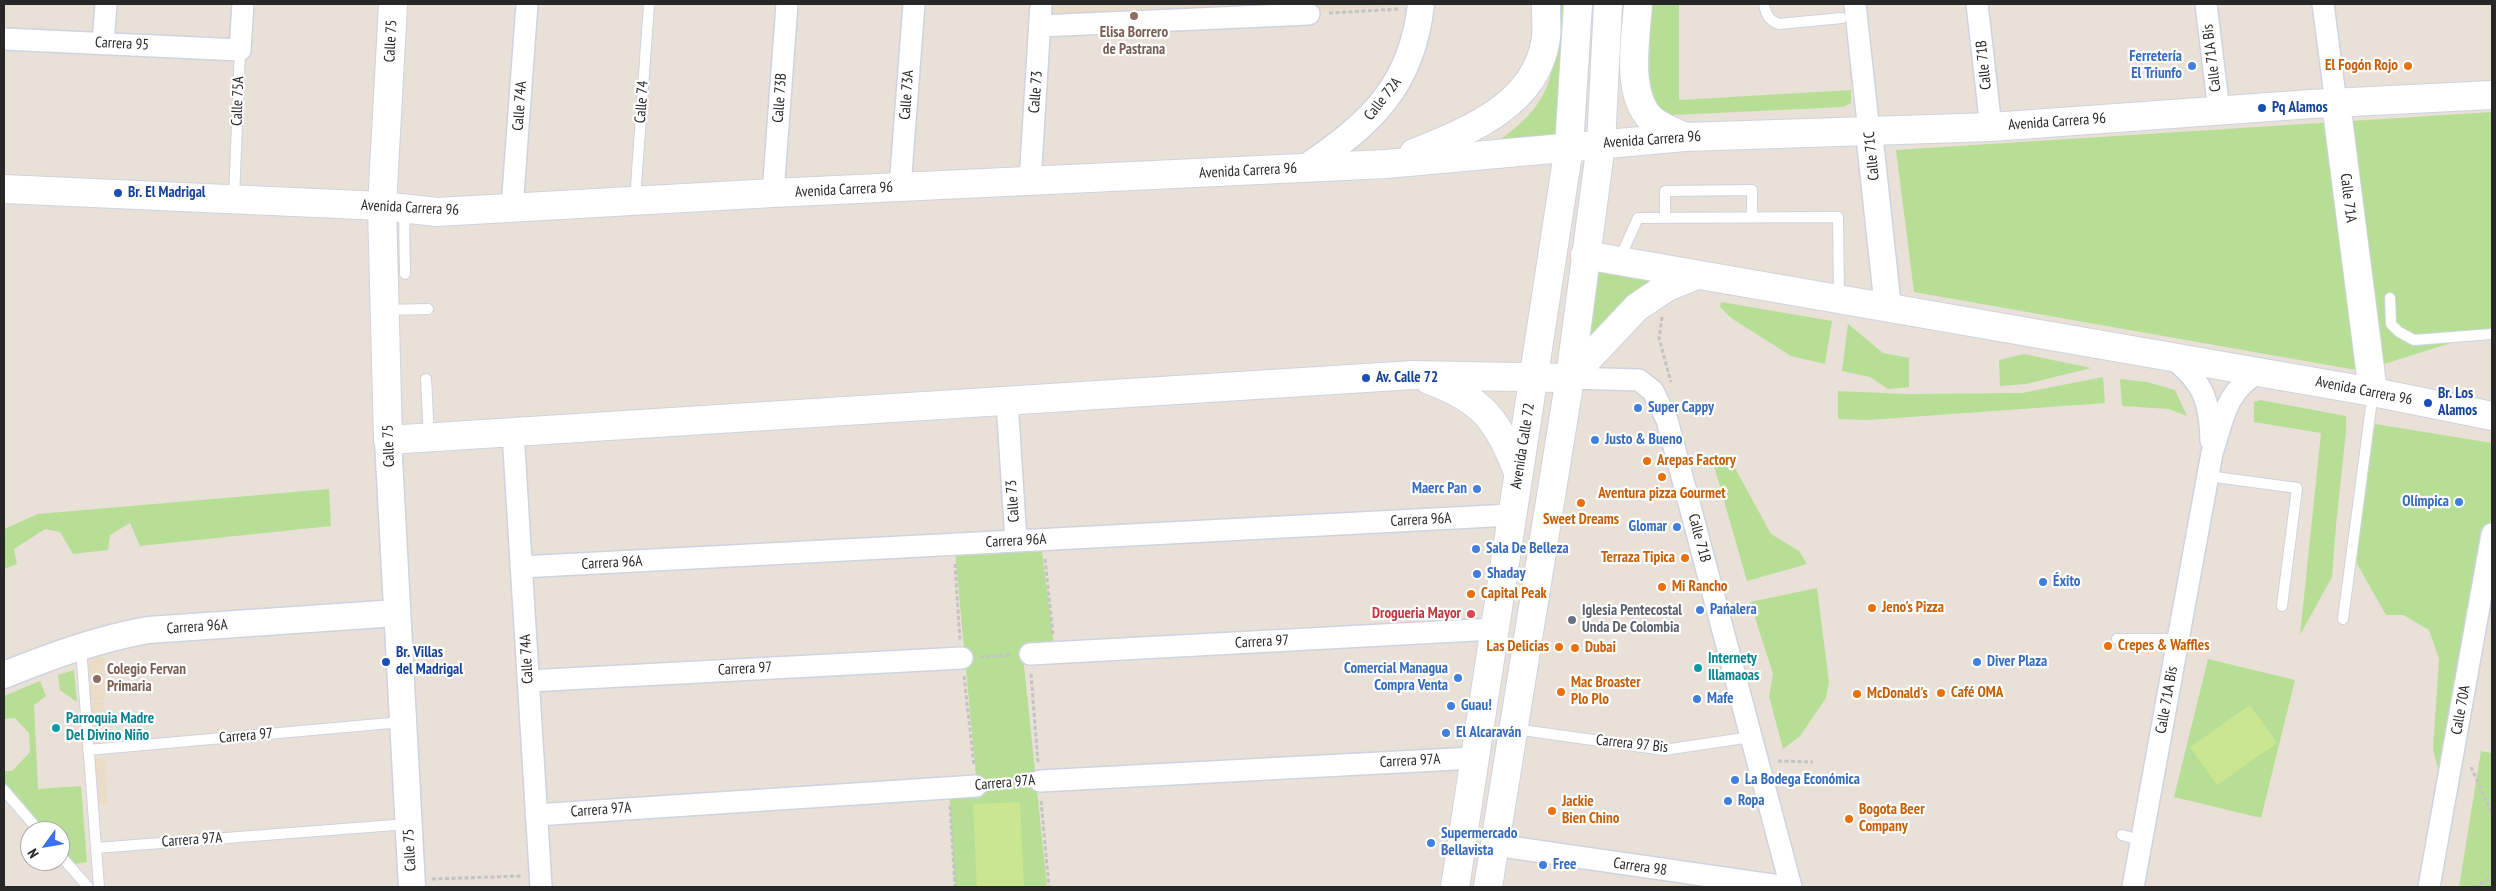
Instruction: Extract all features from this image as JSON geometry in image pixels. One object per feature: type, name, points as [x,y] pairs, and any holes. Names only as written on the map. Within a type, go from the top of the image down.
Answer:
[{"type":"main road","name":"Calle 75","points":[[388,440],[385,310],[393,207],[393,4]]},
{"type":"main road","points":[[1386,164],[1460,134],[1487,120],[1511,102],[1524,87],[1540,60],[1546,38],[1546,4]]},
{"type":"main road","name":"Avenida Calle 72","points":[[1455,887],[1569,148],[1575,83],[1578,4]]},
{"type":"main road","points":[[1488,887],[1570,378],[1601,144],[1608,4]]},
{"type":"main road","points":[[1638,4],[1634,80],[1637,94],[1651,118],[1685,136]]},
{"type":"main road","name":"Avenida Carrera 96","points":[[4,189],[393,207],[437,212],[774,193],[1386,164],[1685,136],[1991,127],[2336,103],[2492,95]]},
{"type":"main road","name":"Calle 71A","points":[[2336,103],[2373,392]]},
{"type":"main road","name":"Avenida Carrera 96","points":[[1585,255],[2373,392],[2492,416]]},
{"type":"main road","points":[[388,440],[1414,375],[1570,378],[1637,306],[1667,287],[1697,275]]},
{"type":"main road","points":[[1414,375],[1458,392],[1483,410],[1501,433],[1518,472]]},
{"type":"street","points":[[103,44],[106,4]]},
{"type":"street","name":"Calle 75A","points":[[240,50],[243,4]]},
{"type":"street","name":"Calle 74A","points":[[512,208],[527,4]]},
{"type":"street","name":"Calle 73B","points":[[774,193],[787,4]]},
{"type":"street","name":"Calle 73A","points":[[900,187],[914,4]]},
{"type":"street","name":"Calle 73","points":[[1030,181],[1041,4]]},
{"type":"street","name":"Calle 71B","points":[[1977,4],[1991,127]]},
{"type":"street","name":"Calle 71A Bis","points":[[2206,4],[2219,112]]},
{"type":"street","name":"Calle 71A","points":[[2323,4],[2336,103]]},
{"type":"street","name":"Calle 72A","points":[[1305,168],[1341,144],[1368,119],[1395,88],[1414,42],[1420,6]]},
{"type":"street","name":"Calle 71C","points":[[1851,13],[1869,132],[1888,308]]},
{"type":"street","points":[[1040,26],[1309,14]]},
{"type":"street","name":"Carrera 95","points":[[4,39],[240,50]]},
{"type":"street","name":"Calle 71A Bis","points":[[2170,356],[2196,379],[2201,388],[2211,419],[2212,453]]},
{"type":"street","name":"Calle 71A Bis","points":[[2133,887],[2132,838],[2178,639],[2212,453],[2231,396],[2240,385],[2258,372]]},
{"type":"street","name":"Calle 71B","points":[[1570,378],[1639,380],[1653,391],[1668,420],[1791,887]]},
{"type":"street","name":"Calle 73","points":[[1007,401],[1016,541]]},
{"type":"street","name":"Calle 74A","points":[[513,432],[540,881]]},
{"type":"street","name":"Calle 75","points":[[388,440],[412,883]]},
{"type":"street","name":"Carrera 96A","points":[[521,567],[1512,515]]},
{"type":"street","name":"Calle 70A","points":[[2429,887],[2492,534]]},
{"type":"street","name":"Carrera 96A","points":[[4,675],[114,636],[148,630],[397,613]]},
{"type":"street","name":"Carrera 97","points":[[1030,654],[1494,630]]},
{"type":"street","name":"Carrera 97","points":[[528,681],[962,658]]},
{"type":"street","name":"Carrera 97A","points":[[1040,781],[1474,758]]},
{"type":"street","name":"Carrera 97A","points":[[536,814],[976,786]]},
{"type":"street","name":"Carrera 98","points":[[1495,846],[1786,887]]},
{"type":"lane","name":"Calle 74","points":[[635,201],[649,4]]},
{"type":"lane","points":[[1764,4],[1766,14],[1772,22],[1779,24],[1851,13]]},
{"type":"lane","name":"Calle 75A","points":[[234,199],[240,50]]},
{"type":"lane","points":[[1665,217],[1665,191],[1752,190],[1752,217]]},
{"type":"lane","points":[[393,207],[405,274]]},
{"type":"lane","points":[[1619,261],[1638,218],[1838,217],[1839,299]]},
{"type":"lane","points":[[2390,298],[2390,324],[2399,332],[2414,340],[2492,334]]},
{"type":"lane","points":[[385,310],[428,309]]},
{"type":"lane","points":[[426,379],[429,437]]},
{"type":"lane","points":[[2343,619],[2373,392]]},
{"type":"lane","points":[[2208,476],[2297,488],[2282,606]]},
{"type":"lane","points":[[2117,639],[2178,639]]},
{"type":"lane","points":[[81,647],[99,887]]},
{"type":"lane","name":"Carrera 97","points":[[88,750],[403,722]]},
{"type":"lane","name":"Carrera 97 Bis","points":[[1513,729],[1664,750],[1751,737]]},
{"type":"lane","points":[[4,790],[30,821]]},
{"type":"lane","name":"Carrera 97A","points":[[96,848],[409,824]]},
{"type":"lane","points":[[70,866],[88,887]]},
{"type":"path","points":[[1309,14],[1420,6]]},
{"type":"path","points":[[1043,540],[1055,653]]},
{"type":"path","points":[[962,658],[1030,654]]},
{"type":"path","points":[[2457,734],[2492,814]]},
{"type":"path","points":[[1757,760],[1813,762]]},
{"type":"path","name":"Carrera 97A","points":[[976,786],[1040,781]]},
{"type":"path","points":[[948,788],[955,887]]},
{"type":"path","points":[[2474,887],[2492,878]]},
{"type":"path","points":[[412,883],[540,881]]},
{"type":"shaded area","name":"Elisa Borrero de Pastrana","points":[[1049,4],[1395,4],[1393,7],[1047,24]]},
{"type":"shaded area","name":"Colegio Fervan Primaria","points":[[89,656],[105,657],[105,700],[90,700]]},
{"type":"shaded area","name":"Colegio Fervan Primaria","points":[[90,702],[104,702],[106,746],[91,746]]},
{"type":"shaded area","points":[[91,759],[106,759],[107,803],[92,803]]},
{"type":"green space","points":[[1557,4],[1565,4],[1557,132],[1553,135],[1497,142],[1531,113],[1548,83],[1553,66]]},
{"type":"green space","points":[[1650,4],[1679,4],[1679,100],[1851,90],[1851,103],[1843,107],[1672,115],[1662,111],[1649,91]]},
{"type":"green space","points":[[2492,112],[2492,330],[2362,371],[1914,292],[1896,150]]},
{"type":"green space","points":[[1592,268],[1654,282],[1584,357]]},
{"type":"green space","points":[[1721,302],[1832,321],[1825,364],[1791,356],[1731,318],[1720,307]]},
{"type":"green space","points":[[1848,324],[1883,353],[1909,358],[1909,387],[1888,389],[1870,377],[1842,371]]},
{"type":"green space","points":[[2024,354],[2091,368],[2026,384],[2000,386],[1999,360]]},
{"type":"green space","points":[[2103,377],[2105,403],[1868,420],[1838,419],[1838,391],[1908,394],[2022,393]]},
{"type":"green space","points":[[2120,379],[2147,382],[2175,390],[2187,416],[2169,409],[2122,406]]},
{"type":"green space","points":[[2260,400],[2346,416],[2332,577],[2300,635],[2321,433],[2254,422],[2254,402]]},
{"type":"green space","points":[[2375,424],[2492,443],[2492,514],[2441,781],[2433,749],[2439,659],[2429,630],[2403,615],[2386,615],[2356,562]]},
{"type":"green space","points":[[1729,457],[1771,534],[1799,551],[1807,564],[1747,581],[1712,459]]},
{"type":"green space","points":[[329,489],[331,526],[140,546],[130,523],[110,535],[108,550],[73,554],[60,532],[45,529],[14,549],[17,564],[4,569],[4,529],[38,514]]},
{"type":"green space","points":[[1041,545],[1054,645],[1022,646],[1047,887],[955,887],[949,789],[977,787],[955,551]]},
{"type":"green space","points":[[1817,588],[1829,682],[1826,698],[1800,736],[1783,749],[1769,696],[1773,674],[1750,602]]},
{"type":"green space","points":[[2208,659],[2295,680],[2261,818],[2174,797]]},
{"type":"green space","points":[[74,670],[77,702],[60,690],[58,675]]},
{"type":"green space","points":[[40,681],[46,696],[34,705],[38,789],[81,786],[87,862],[75,864],[70,859],[70,821],[36,821],[4,785],[4,771],[12,771],[30,752],[29,733],[15,718],[4,719],[4,696]]},
{"type":"green space","points":[[2250,705],[2277,743],[2217,785],[2190,747]]},
{"type":"green space","points":[[2481,751],[2492,753],[2492,887],[2459,887]]},
{"type":"green space","points":[[1020,802],[1024,887],[977,887],[973,804]]},
{"type":"place","name":"Elisa Borrero de Pastrana","points":[[1134,16]]},
{"type":"place","name":"Ferretería El Triunfo","points":[[2192,66]]},
{"type":"place","name":"El Fogón Rojo","points":[[2408,66]]},
{"type":"place","name":"Pq Alamos","points":[[2262,108]]},
{"type":"place","name":"Br. El Madrigal","points":[[118,193]]},
{"type":"place","name":"Av. Calle 72","points":[[1366,378]]},
{"type":"place","name":"Br. Los Alamos","points":[[2428,403]]},
{"type":"place","name":"Super Cappy","points":[[1638,408]]},
{"type":"place","name":"Justo & Bueno","points":[[1595,440]]},
{"type":"place","name":"Arepas Factory","points":[[1647,461]]},
{"type":"place","name":"Aventura pizza Gourmet","points":[[1662,477]]},
{"type":"place","name":"Maerc Pan","points":[[1477,489]]},
{"type":"place","name":"Olímpica","points":[[2459,502]]},
{"type":"place","name":"Sweet Dreams","points":[[1581,503]]},
{"type":"place","name":"Glomar","points":[[1677,527]]},
{"type":"place","name":"Sala De Belleza","points":[[1476,549]]},
{"type":"place","name":"Terraza Tipica","points":[[1685,558]]},
{"type":"place","name":"Shaday","points":[[1477,574]]},
{"type":"place","name":"Éxito","points":[[2043,582]]},
{"type":"place","name":"Mi Rancho","points":[[1662,587]]},
{"type":"place","name":"Capital Peak","points":[[1471,594]]},
{"type":"place","name":"Jeno's Pizza","points":[[1872,608]]},
{"type":"place","name":"Pańalera","points":[[1700,610]]},
{"type":"place","name":"Drogueria Mayor","points":[[1471,614]]},
{"type":"place","name":"Iglesia Pentecostal Unda De Colombia","points":[[1572,620]]},
{"type":"place","name":"Crepes & Waffles","points":[[2108,646]]},
{"type":"place","name":"Las Delicias","points":[[1559,647]]},
{"type":"place","name":"Dubai","points":[[1575,648]]},
{"type":"place","name":"Br. Villas del Madrigal","points":[[386,662]]},
{"type":"place","name":"Diver Plaza","points":[[1977,662]]},
{"type":"place","name":"Internety Illamaoas","points":[[1698,668]]},
{"type":"place","name":"Comercial Managua Compra Venta","points":[[1458,678]]},
{"type":"place","name":"Colegio Fervan Primaria","points":[[97,679]]},
{"type":"place","name":"Mac Broaster Plo Plo","points":[[1561,692]]},
{"type":"place","name":"Café OMA","points":[[1941,693]]},
{"type":"place","name":"McDonald's","points":[[1857,694]]},
{"type":"place","name":"Mafe","points":[[1697,699]]},
{"type":"place","name":"Guau!","points":[[1451,706]]},
{"type":"place","name":"Parroquia Madre Del Divino Niño","points":[[56,728]]},
{"type":"place","name":"El Alcaraván","points":[[1446,733]]},
{"type":"place","name":"La Bodega Económica","points":[[1735,780]]},
{"type":"place","name":"Ropa","points":[[1728,801]]},
{"type":"place","name":"Jackie Bien Chino","points":[[1552,811]]},
{"type":"place","name":"Bogota Beer Company","points":[[1849,819]]},
{"type":"place","name":"Supermercado Bellavista","points":[[1431,843]]},
{"type":"place","name":"Free","points":[[1543,865]]}]
